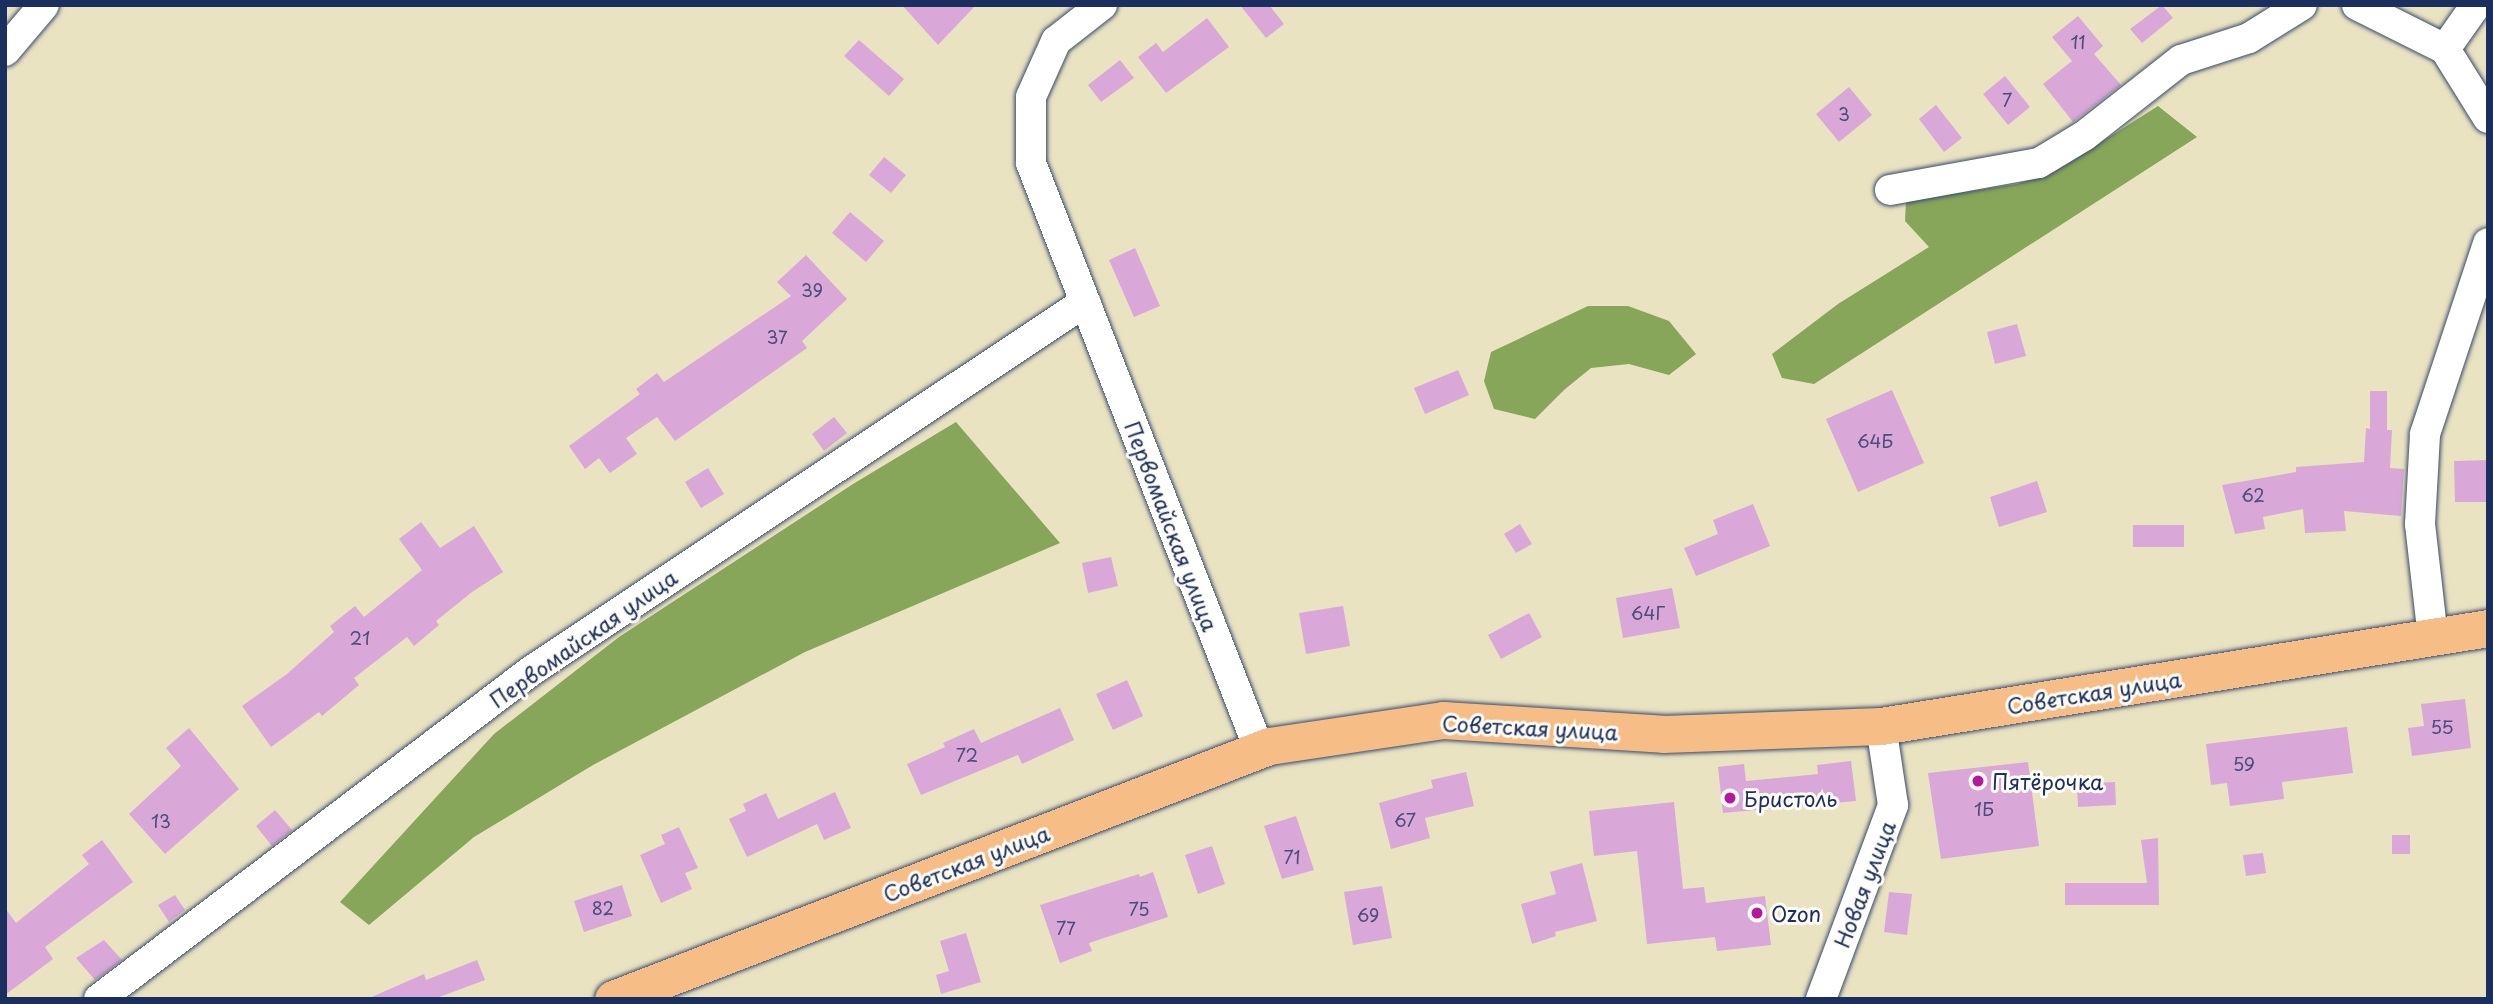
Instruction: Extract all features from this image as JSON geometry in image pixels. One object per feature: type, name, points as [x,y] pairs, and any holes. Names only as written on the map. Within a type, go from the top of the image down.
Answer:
[{"type":"main road","name":"Советская улица","points":[[613,999],[1259,749],[1443,720],[1663,734],[1881,726],[2488,628]]},
{"type":"street","points":[[5,51],[44,5]]},
{"type":"street","name":"Первомайская улица","points":[[1102,5],[1056,41],[1031,97],[1031,163],[1259,749]]},
{"type":"street","points":[[1889,190],[2039,163],[2084,136],[2180,60],[2249,38],[2302,5]]},
{"type":"street","points":[[2357,5],[2445,49],[2488,118]]},
{"type":"street","points":[[2445,49],[2476,5]]},
{"type":"street","points":[[2433,638],[2420,524],[2425,434],[2488,243]]},
{"type":"street","name":"Первомайская улица","points":[[99,999],[531,671],[1085,302]]},
{"type":"street","name":"Новая улица","points":[[1821,999],[1893,805],[1881,726]]},
{"type":"green space","points":[[2158,106],[2197,137],[1814,384],[1782,378],[1772,354],[1838,304],[1929,247],[1905,221],[1906,201],[2017,184],[2054,172]]},
{"type":"green space","points":[[1588,306],[1628,306],[1669,321],[1696,354],[1669,375],[1629,364],[1591,368],[1535,419],[1494,409],[1484,381],[1491,352]]},
{"type":"green space","points":[[956,422],[1060,543],[805,652],[593,765],[474,837],[369,925],[340,902],[494,734],[619,637],[853,484]]},
{"type":"building","points":[[902,5],[976,5],[938,45]]},
{"type":"building","points":[[1240,5],[1269,5],[1284,24],[1266,38]]},
{"type":"building","points":[[2162,5],[2173,18],[2142,43],[2130,29]]},
{"type":"building","points":[[2078,16],[2103,46],[2094,54],[2121,85],[2073,122],[2043,84],[2072,61],[2052,37]]},
{"type":"building","points":[[1207,18],[1229,47],[1166,93],[1138,57],[1156,43],[1163,52]]},
{"type":"building","points":[[859,40],[904,79],[889,96],[844,56]]},
{"type":"building","points":[[1120,60],[1134,78],[1101,102],[1088,85]]},
{"type":"building","points":[[2005,76],[2030,107],[2008,125],[1983,94]]},
{"type":"building","points":[[1849,87],[1872,115],[1839,142],[1816,114]]},
{"type":"building","points":[[1936,105],[1962,138],[1944,152],[1919,119]]},
{"type":"building","points":[[884,157],[906,175],[891,193],[869,175]]},
{"type":"building","points":[[850,212],[884,241],[866,262],[832,233]]},
{"type":"building","points":[[1135,248],[1160,306],[1134,317],[1109,260]]},
{"type":"building","points":[[806,255],[847,299],[802,341],[807,348],[675,441],[657,417],[626,438],[637,454],[610,473],[599,458],[585,469],[569,446],[640,394],[636,389],[657,373],[664,382],[791,296],[777,282]]},
{"type":"building","points":[[2017,324],[2026,356],[1995,364],[1987,332]]},
{"type":"building","points":[[1458,370],[1469,395],[1425,414],[1414,388]]},
{"type":"building","points":[[1892,390],[1924,463],[1858,492],[1826,419]]},
{"type":"building","points":[[2370,391],[2387,391],[2387,430],[2392,430],[2390,468],[2404,469],[2401,516],[2344,511],[2346,531],[2305,533],[2303,509],[2263,517],[2265,529],[2235,534],[2222,485],[2296,472],[2296,467],[2364,462],[2366,428],[2370,429]]},
{"type":"building","points":[[834,417],[847,433],[824,451],[812,434]]},
{"type":"building","points":[[2488,460],[2488,502],[2455,502],[2454,461]]},
{"type":"building","points":[[708,468],[724,494],[701,508],[685,482]]},
{"type":"building","points":[[2037,481],[2047,512],[1999,527],[1990,497]]},
{"type":"building","points":[[1753,504],[1770,546],[1696,576],[1684,548],[1718,534],[1713,520]]},
{"type":"building","points":[[421,522],[440,548],[474,526],[503,572],[472,592],[436,621],[439,625],[414,646],[407,637],[354,678],[359,685],[322,716],[319,712],[271,747],[242,706],[287,674],[334,632],[330,626],[355,606],[364,617],[422,570],[399,539]]},
{"type":"building","points":[[1520,524],[1532,544],[1516,553],[1504,534]]},
{"type":"building","points":[[2133,525],[2184,525],[2184,547],[2133,547]]},
{"type":"building","points":[[1111,557],[1118,586],[1088,593],[1082,563]]},
{"type":"building","points":[[1672,588],[1680,628],[1623,638],[1616,598]]},
{"type":"building","points":[[1343,606],[1350,646],[1306,654],[1299,613]]},
{"type":"building","points":[[1529,613],[1542,637],[1501,659],[1488,635]]},
{"type":"building","points":[[1127,680],[1143,716],[1113,730],[1096,694]]},
{"type":"building","points":[[2465,699],[2471,748],[2412,756],[2408,728],[2424,726],[2421,704]]},
{"type":"building","points":[[1060,708],[1074,740],[1022,764],[1018,755],[921,795],[907,764],[945,747],[943,743],[974,729],[981,743]]},
{"type":"building","points":[[2347,727],[2353,773],[2282,782],[2284,799],[2230,806],[2227,783],[2211,785],[2206,744]]},
{"type":"building","points":[[189,728],[239,789],[165,854],[129,814],[181,766],[166,748]]},
{"type":"building","points":[[1851,761],[1856,801],[1723,813],[1718,767],[1744,764],[1746,781],[1818,774],[1817,765]]},
{"type":"building","points":[[2028,762],[2039,846],[1941,859],[1928,773]]},
{"type":"building","points":[[1466,772],[1474,806],[1425,818],[1430,838],[1391,849],[1379,803],[1433,788],[1431,780]]},
{"type":"building","points":[[2115,782],[2116,805],[2078,807],[2077,784]]},
{"type":"building","points":[[835,792],[851,828],[824,840],[817,824],[747,857],[729,819],[746,811],[743,804],[766,793],[778,819]]},
{"type":"building","points":[[1674,802],[1683,889],[1704,887],[1706,903],[1765,896],[1771,945],[1717,951],[1715,937],[1647,944],[1637,851],[1594,856],[1589,811]]},
{"type":"building","points":[[275,810],[292,830],[272,846],[256,826]]},
{"type":"building","points":[[1296,816],[1314,870],[1282,879],[1264,826]]},
{"type":"building","points":[[679,827],[698,868],[685,873],[692,889],[661,903],[640,855],[665,844],[661,835]]},
{"type":"building","points":[[2392,835],[2410,835],[2410,854],[2392,854]]},
{"type":"building","points":[[2158,838],[2159,905],[2065,905],[2065,883],[2147,883],[2141,840]]},
{"type":"building","points":[[102,840],[133,882],[45,947],[53,959],[5,995],[5,908],[16,923],[89,864],[82,855]]},
{"type":"building","points":[[1212,846],[1225,884],[1198,894],[1185,855]]},
{"type":"building","points":[[2263,853],[2266,873],[2246,876],[2243,855]]},
{"type":"building","points":[[1582,863],[1597,921],[1555,932],[1556,936],[1532,944],[1521,904],[1556,894],[1550,872]]},
{"type":"building","points":[[1153,872],[1168,917],[1089,943],[1092,951],[1060,963],[1040,905]]},
{"type":"building","points":[[622,885],[632,916],[584,932],[574,901]]},
{"type":"building","points":[[1382,886],[1392,938],[1353,945],[1344,892]]},
{"type":"building","points":[[1889,892],[1912,894],[1907,935],[1884,932]]},
{"type":"building","points":[[175,895],[185,910],[169,922],[158,905]]},
{"type":"building","points":[[966,933],[981,982],[941,994],[936,975],[949,971],[940,941]]},
{"type":"building","points":[[104,940],[122,960],[95,980],[76,958]]},
{"type":"building","points":[[477,960],[485,980],[434,999],[367,999],[424,974],[426,980]]},
{"type":"place","name":"Пятёрочка","points":[[1978,781]]},
{"type":"place","name":"Бристоль","points":[[1730,798]]},
{"type":"place","name":"Ozon","points":[[1757,913]]}]
